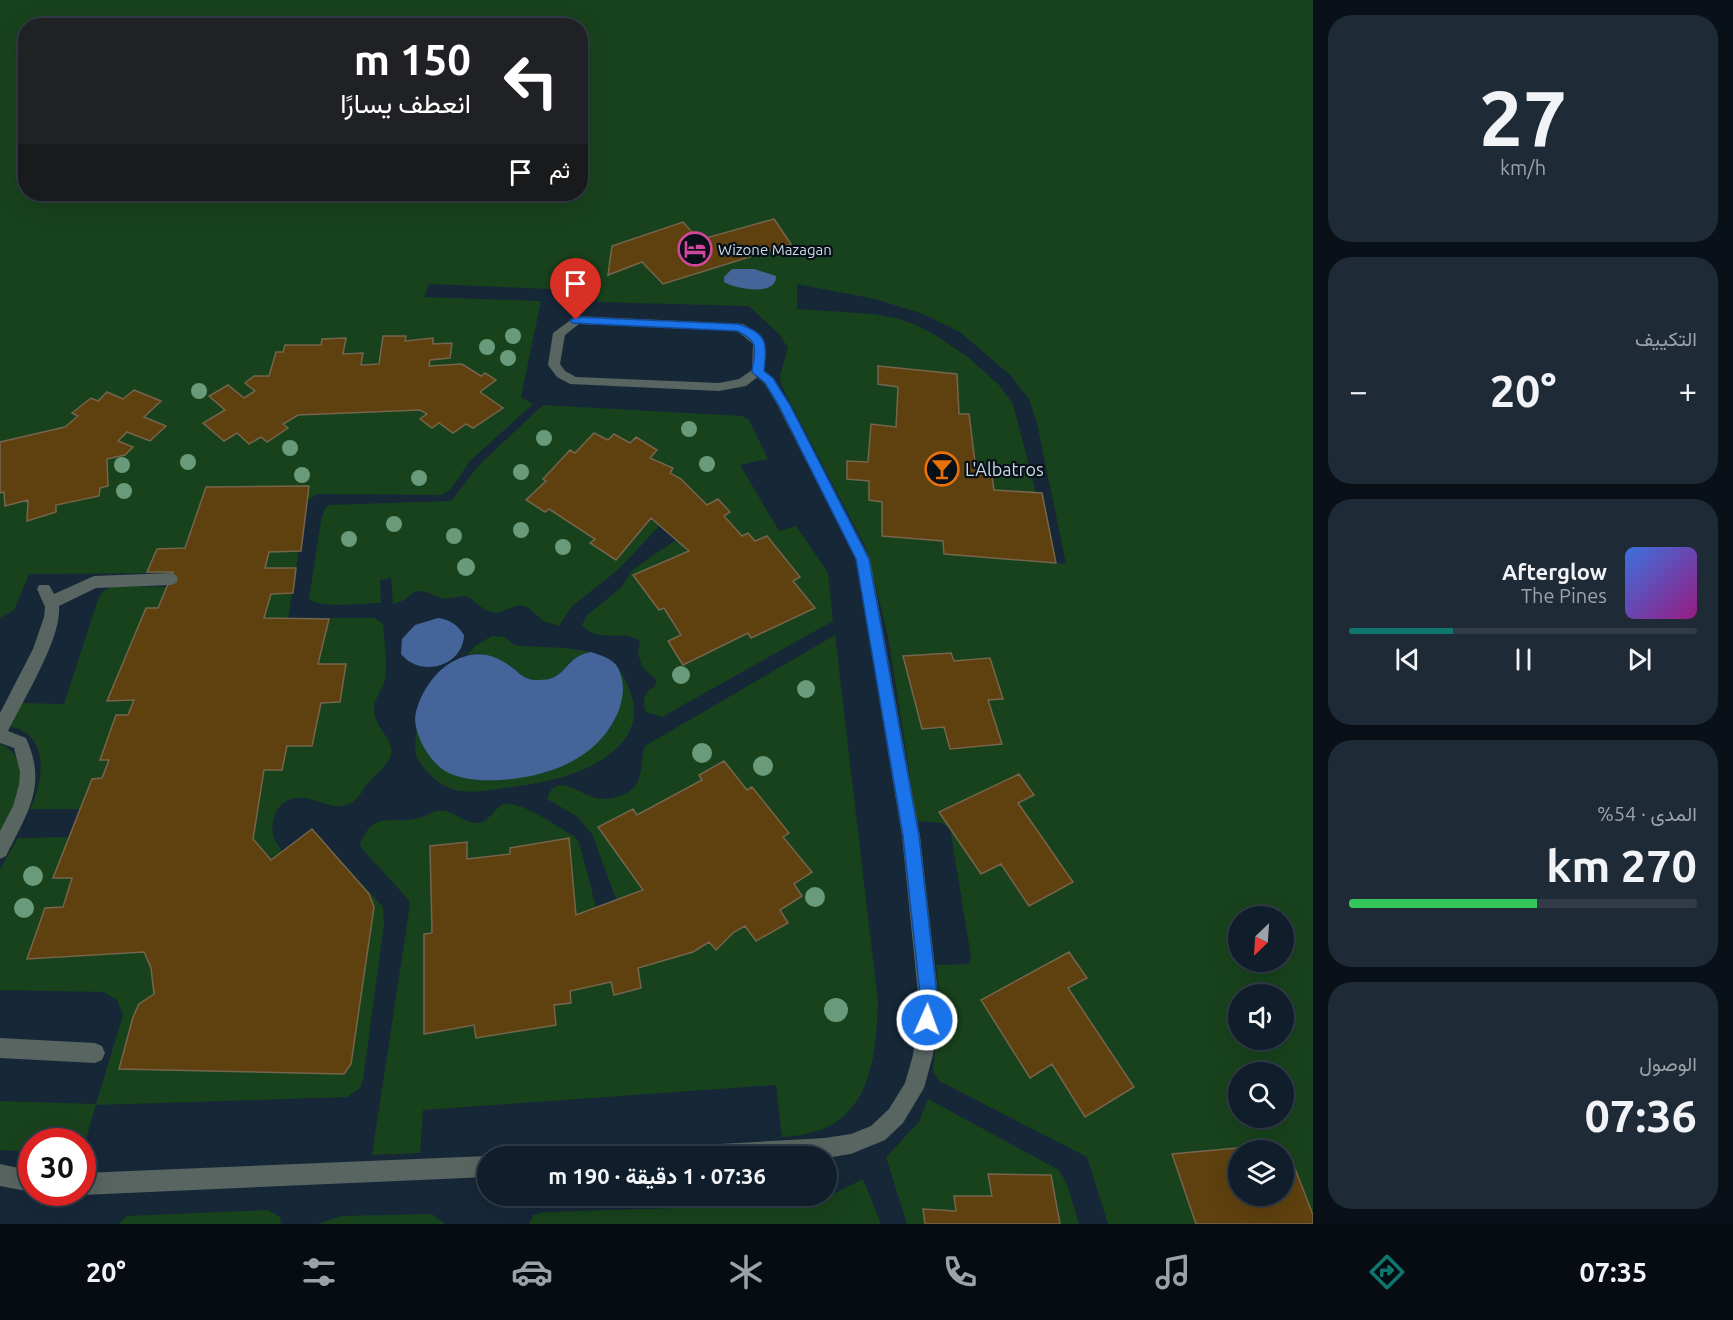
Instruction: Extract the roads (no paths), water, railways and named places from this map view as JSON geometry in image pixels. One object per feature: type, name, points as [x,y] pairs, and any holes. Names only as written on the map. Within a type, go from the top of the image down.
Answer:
[{"type":"street","points":[[576,320],[738,327],[756,336],[761,346],[758,372],[742,383],[718,387],[574,381],[561,374],[554,365],[559,333],[576,320]]},
{"type":"street","points":[[758,372],[769,381],[784,405],[863,559],[911,836],[929,1003],[923,1055],[914,1088],[896,1116],[878,1133],[851,1144],[837,1146]]},
{"type":"street","points":[[0,729],[40,650],[52,608],[47,596],[94,582],[171,579]]},
{"type":"street","points":[[0,735],[20,743],[30,774],[27,791],[0,850]]},
{"type":"street","points":[[0,1048],[95,1053]]},
{"type":"street","points":[[96,1183],[477,1166]]},
{"type":"street","points":[[0,1175],[18,1179]]},
{"type":"water","points":[[732,269],[754,269],[776,276],[775,283],[770,287],[754,290],[729,285],[724,282],[724,277]]},
{"type":"water","points":[[438,618],[453,623],[464,635],[462,646],[456,655],[439,666],[419,666],[409,661],[401,654],[402,639],[415,625]]},
{"type":"water","points":[[591,652],[616,665],[622,679],[623,691],[612,725],[597,744],[579,757],[552,770],[522,778],[477,780],[452,775],[439,766],[427,753],[416,728],[416,712],[425,690],[445,666],[469,655],[492,656],[528,679],[546,680],[560,674],[574,659]]},
{"type":"place","name":"Wizone Mazagan","points":[[695,249]]},
{"type":"place","name":"L'Albatros","points":[[942,469]]}]
